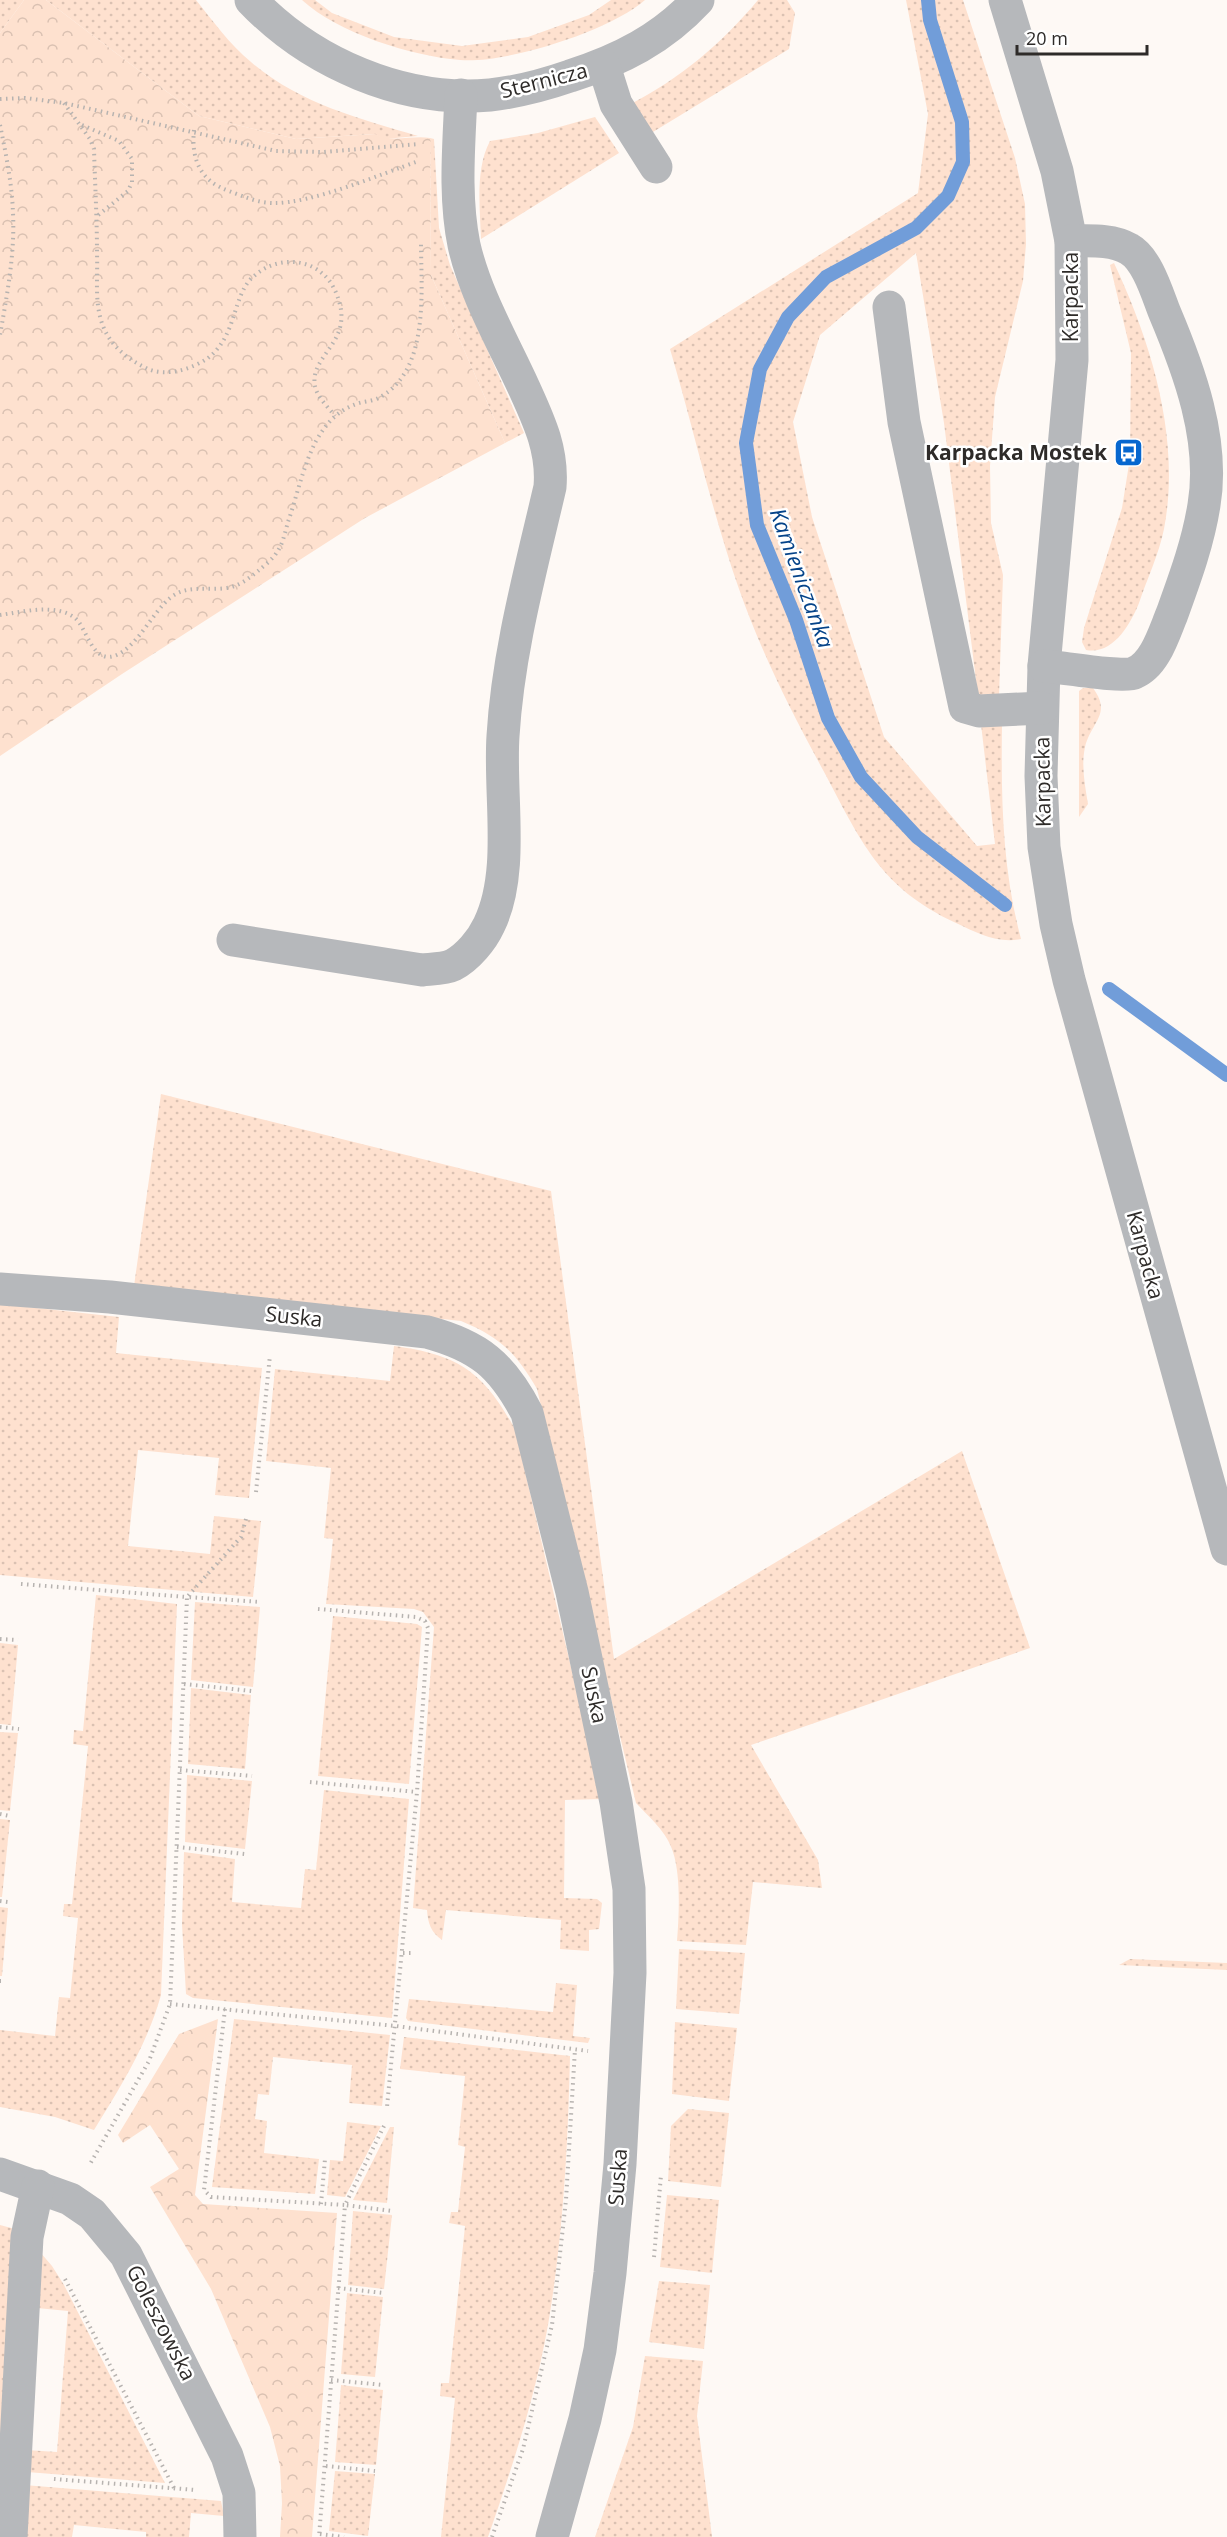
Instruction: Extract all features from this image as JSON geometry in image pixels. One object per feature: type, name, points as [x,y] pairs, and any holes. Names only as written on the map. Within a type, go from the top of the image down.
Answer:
[{"type":"street","name":"Sternicza","points":[[251,0],[286,32],[338,65],[372,78],[449,94],[514,92],[604,66],[642,47],[679,20],[698,0]]},
{"type":"street","name":"Karpacka","points":[[1005,0],[1057,171],[1071,241],[1071,360],[1042,708],[1041,776],[1044,848],[1056,924],[1227,1549]]},
{"type":"street","points":[[604,66],[616,104],[656,166]]},
{"type":"street","points":[[233,940],[422,970],[452,966],[476,947],[489,925],[499,897],[503,852],[503,737],[509,676],[550,487],[552,466],[545,436],[476,280],[464,245],[449,94]]},
{"type":"street","points":[[1044,666],[1132,675],[1147,667],[1167,627],[1191,563],[1204,503],[1205,448],[1194,392],[1179,346],[1140,260],[1129,249],[1110,243],[1071,241]]},
{"type":"street","points":[[889,307],[904,422],[965,706],[979,711],[1042,708]]},
{"type":"street","name":"Suska","points":[[0,1289],[427,1332],[456,1340],[477,1350],[498,1368],[527,1413],[572,1592],[616,1802],[629,1889],[630,1973],[619,2175],[610,2272],[600,2350],[583,2430],[552,2537]]},
{"type":"street","name":"Goleszowska","points":[[0,2174],[70,2199],[92,2214],[126,2255],[226,2456],[239,2493],[240,2537]]},
{"type":"street","points":[[11,2537],[27,2237],[38,2186]]},
{"type":"path","points":[[422,171],[423,144],[449,94]]},
{"type":"path","points":[[0,99],[25,98],[64,103],[194,130],[276,151],[324,152],[423,144]]},
{"type":"path","points":[[64,103],[81,125],[94,149],[96,288],[103,327],[122,353],[152,371],[176,372],[195,366],[210,356],[224,341],[244,288],[251,278],[264,268],[283,261],[296,262],[315,268],[326,276],[337,294],[342,317],[336,342],[318,365],[314,376],[315,387],[335,416]]},
{"type":"path","points":[[0,125],[9,169],[13,214],[9,283],[0,334]]},
{"type":"path","points":[[81,125],[119,141],[132,159],[132,182],[128,191],[96,217]]},
{"type":"path","points":[[194,130],[192,151],[202,174],[210,183],[245,197],[272,203],[302,198],[353,184],[422,160]]},
{"type":"path","points":[[0,615],[52,610],[63,612],[74,617],[97,652],[108,657],[127,650],[170,598],[185,589],[227,588],[244,583],[278,551],[311,451],[324,427],[335,416],[359,403],[378,399],[394,388],[407,367],[418,340],[421,316],[422,238]]},
{"type":"path","points":[[256,1492],[274,1315]]},
{"type":"path","points":[[70,2199],[149,2061],[170,2004],[187,1597],[241,1538],[246,1519]]},
{"type":"path","points":[[21,1584],[261,1602]]},
{"type":"path","points":[[318,1609],[416,1617],[425,1621],[428,1628],[417,1792],[387,2107]]},
{"type":"path","points":[[0,1639],[18,1640]]},
{"type":"path","points":[[184,1684],[252,1691]]},
{"type":"path","points":[[0,1727],[19,1729]]},
{"type":"path","points":[[180,1770],[252,1776]]},
{"type":"path","points":[[309,1782],[417,1792]]},
{"type":"path","points":[[0,1814],[10,1816]]},
{"type":"path","points":[[177,1846],[245,1854]]},
{"type":"path","points":[[0,1901],[8,1902]]},
{"type":"path","points":[[403,1953],[412,1953]]},
{"type":"path","points":[[170,2004],[396,2026],[625,2055]]},
{"type":"path","points":[[225,2009],[204,2190],[211,2197],[345,2205],[392,2211]]},
{"type":"path","points":[[492,2537],[523,2449],[552,2325],[566,2200],[574,2049]]},
{"type":"path","points":[[344,2537],[320,2536],[345,2205],[384,2127]]},
{"type":"path","points":[[321,2204],[325,2159]]},
{"type":"path","points":[[27,2237],[45,2250],[58,2266],[174,2488]]},
{"type":"path","points":[[339,2288],[384,2293]]},
{"type":"path","points":[[332,2380],[384,2385]]},
{"type":"path","points":[[326,2466],[375,2471]]},
{"type":"path","points":[[15,2477],[239,2493]]},
{"type":"green space","points":[[0,0],[24,0],[0,33]]},
{"type":"green space","points":[[24,0],[46,0],[199,116],[296,139],[375,134],[388,138],[430,138],[431,275],[505,443],[365,518],[122,674],[0,756],[0,33]]},
{"type":"green space","points":[[46,0],[196,0],[236,48],[269,76],[330,108],[418,136],[384,139],[374,134],[296,139],[199,116]]},
{"type":"green space","points":[[302,0],[315,0],[332,13],[394,37],[462,46],[528,37],[589,15],[611,0],[645,0],[608,23],[557,43],[503,57],[460,60],[420,54],[376,41],[335,23]]},
{"type":"green space","points":[[758,0],[787,0],[795,13],[789,49],[648,135],[629,105],[683,72],[699,59],[730,31]]},
{"type":"green space","points":[[906,0],[963,0],[1015,158],[1025,204],[1026,244],[1023,281],[995,397],[990,466],[991,523],[1003,575],[999,697],[978,696],[944,423],[916,253],[820,335],[793,422],[812,517],[884,737],[977,846],[995,844],[981,724],[1002,724],[1006,859],[1021,939],[1004,940],[988,937],[930,909],[908,894],[890,877],[861,840],[788,703],[748,612],[720,530],[670,349],[918,193],[928,114]]},
{"type":"green space","points":[[595,117],[619,153],[481,239],[480,176],[490,141],[538,133]]},
{"type":"green space","points":[[430,138],[434,139],[439,228],[450,265],[524,433],[505,443],[431,275]]},
{"type":"green space","points":[[1114,263],[1140,326],[1160,393],[1169,461],[1168,495],[1159,548],[1131,620],[1112,643],[1104,648],[1086,650],[1082,642],[1084,628],[1122,508],[1130,458],[1131,353],[1110,265]]},
{"type":"green space","points":[[1083,688],[1093,688],[1101,705],[1101,711],[1085,747],[1083,768],[1088,804],[1079,817],[1079,691]]},
{"type":"green space","points":[[161,1094],[551,1191],[614,1659],[962,1451],[1030,1648],[751,1745],[818,1860],[822,1888],[753,1882],[746,1945],[677,1941],[679,1896],[676,1862],[667,1838],[636,1803],[537,1389],[522,1365],[506,1348],[486,1333],[461,1321],[134,1286]]},
{"type":"green space","points":[[0,1304],[119,1317],[116,1353],[262,1368],[249,1498],[215,1495],[219,1458],[138,1450],[128,1546],[210,1554],[214,1516],[261,1521],[253,1597],[0,1575]]},
{"type":"green space","points":[[394,1346],[436,1355],[453,1361],[467,1370],[492,1393],[515,1429],[602,1799],[565,1800],[564,1898],[597,1899],[602,1903],[599,1929],[589,1930],[589,1951],[560,1949],[561,1920],[446,1910],[442,1940],[431,1927],[427,1910],[413,1908],[434,1627],[423,1612],[414,1609],[326,1604],[333,1539],[324,1538],[331,1468],[266,1461],[275,1369],[390,1381]]},
{"type":"green space","points":[[96,1595],[177,1604],[161,1995],[141,2048],[94,2130],[55,2117],[0,2107],[0,2030],[55,2036],[59,1997],[70,1998],[78,1918],[63,1916],[64,1904],[72,1904],[88,1746],[73,1744],[74,1730],[83,1731]]},
{"type":"green space","points":[[195,1602],[260,1607],[253,1687],[191,1680]]},
{"type":"green space","points":[[333,1616],[417,1624],[422,1627],[409,1784],[318,1776]]},
{"type":"green space","points":[[0,1643],[18,1645],[11,1725],[0,1724]]},
{"type":"green space","points":[[191,1688],[251,1695],[245,1769],[188,1764]]},
{"type":"green space","points":[[0,1732],[18,1733],[10,1811],[0,1810]]},
{"type":"green space","points":[[187,1775],[252,1781],[245,1849],[185,1842]]},
{"type":"green space","points":[[324,1790],[409,1799],[392,2018],[193,1998],[186,1994],[182,1924],[184,1852],[235,1859],[232,1902],[301,1908],[305,1869],[316,1870]]},
{"type":"green space","points":[[0,1819],[10,1820],[2,1897],[0,1897]]},
{"type":"green space","points":[[0,1907],[8,1908],[2,1976],[0,1976]]},
{"type":"green space","points":[[679,1949],[745,1953],[739,2014],[676,2009]]},
{"type":"green space","points":[[1130,1959],[1227,1963],[1227,1970],[1119,1965]]},
{"type":"green space","points":[[556,1983],[577,1985],[573,2036],[590,2038],[588,2043],[408,2021],[406,2018],[409,1999],[553,2012]]},
{"type":"green space","points":[[218,2019],[195,2195],[203,2204],[337,2213],[312,2537],[280,2537],[282,2503],[280,2466],[270,2427],[211,2289],[150,2187],[179,2169],[150,2125],[123,2143],[118,2135],[179,2034]]},
{"type":"green space","points":[[234,2019],[390,2035],[382,2106],[349,2103],[352,2065],[273,2057],[269,2095],[258,2094],[255,2119],[267,2121],[264,2153],[319,2159],[315,2194],[212,2187]]},
{"type":"green space","points":[[675,2022],[737,2028],[729,2101],[672,2094]]},
{"type":"green space","points":[[404,2037],[570,2056],[564,2191],[548,2325],[537,2379],[522,2432],[488,2537],[441,2537],[455,2398],[440,2396],[441,2383],[449,2383],[465,2226],[449,2223],[451,2212],[458,2212],[465,2147],[458,2145],[465,2076],[400,2069]]},
{"type":"green space","points":[[688,2109],[729,2113],[721,2187],[668,2181],[671,2126]]},
{"type":"green space","points":[[347,2122],[381,2126],[345,2197],[327,2195],[330,2160],[343,2161]]},
{"type":"green space","points":[[390,2127],[394,2127],[387,2203],[353,2200]]},
{"type":"green space","points":[[667,2195],[719,2200],[712,2273],[660,2267]]},
{"type":"green space","points":[[353,2211],[392,2215],[384,2289],[348,2285]]},
{"type":"green space","points":[[0,2225],[15,2229],[0,2446]]},
{"type":"green space","points":[[40,2252],[64,2285],[165,2483],[27,2472],[26,2450],[57,2452],[68,2311],[37,2308]]},
{"type":"green space","points":[[659,2281],[710,2285],[704,2349],[649,2342]]},
{"type":"green space","points":[[347,2293],[383,2297],[375,2377],[341,2374]]},
{"type":"green space","points":[[645,2356],[703,2361],[697,2416],[712,2537],[595,2537],[633,2427]]},
{"type":"green space","points":[[341,2385],[383,2390],[376,2465],[335,2462]]},
{"type":"green space","points":[[335,2471],[375,2474],[368,2536],[329,2531]]},
{"type":"green space","points":[[24,2485],[221,2501],[224,2516],[191,2513],[189,2537],[146,2537],[146,2532],[74,2525],[72,2537],[21,2537]]},
{"type":"waterway","name":"Kamieniczanka","points":[[928,0],[930,20],[962,122],[963,162],[948,196],[916,228],[826,277],[788,317],[760,369],[746,443],[757,525],[796,620],[828,718],[861,777],[917,837],[1005,905]]},
{"type":"waterway","name":"Kamieniczanka","points":[[1109,989],[1227,1075]]},
{"type":"place","name":"Karpacka Mostek","points":[[1128,453]]}]
